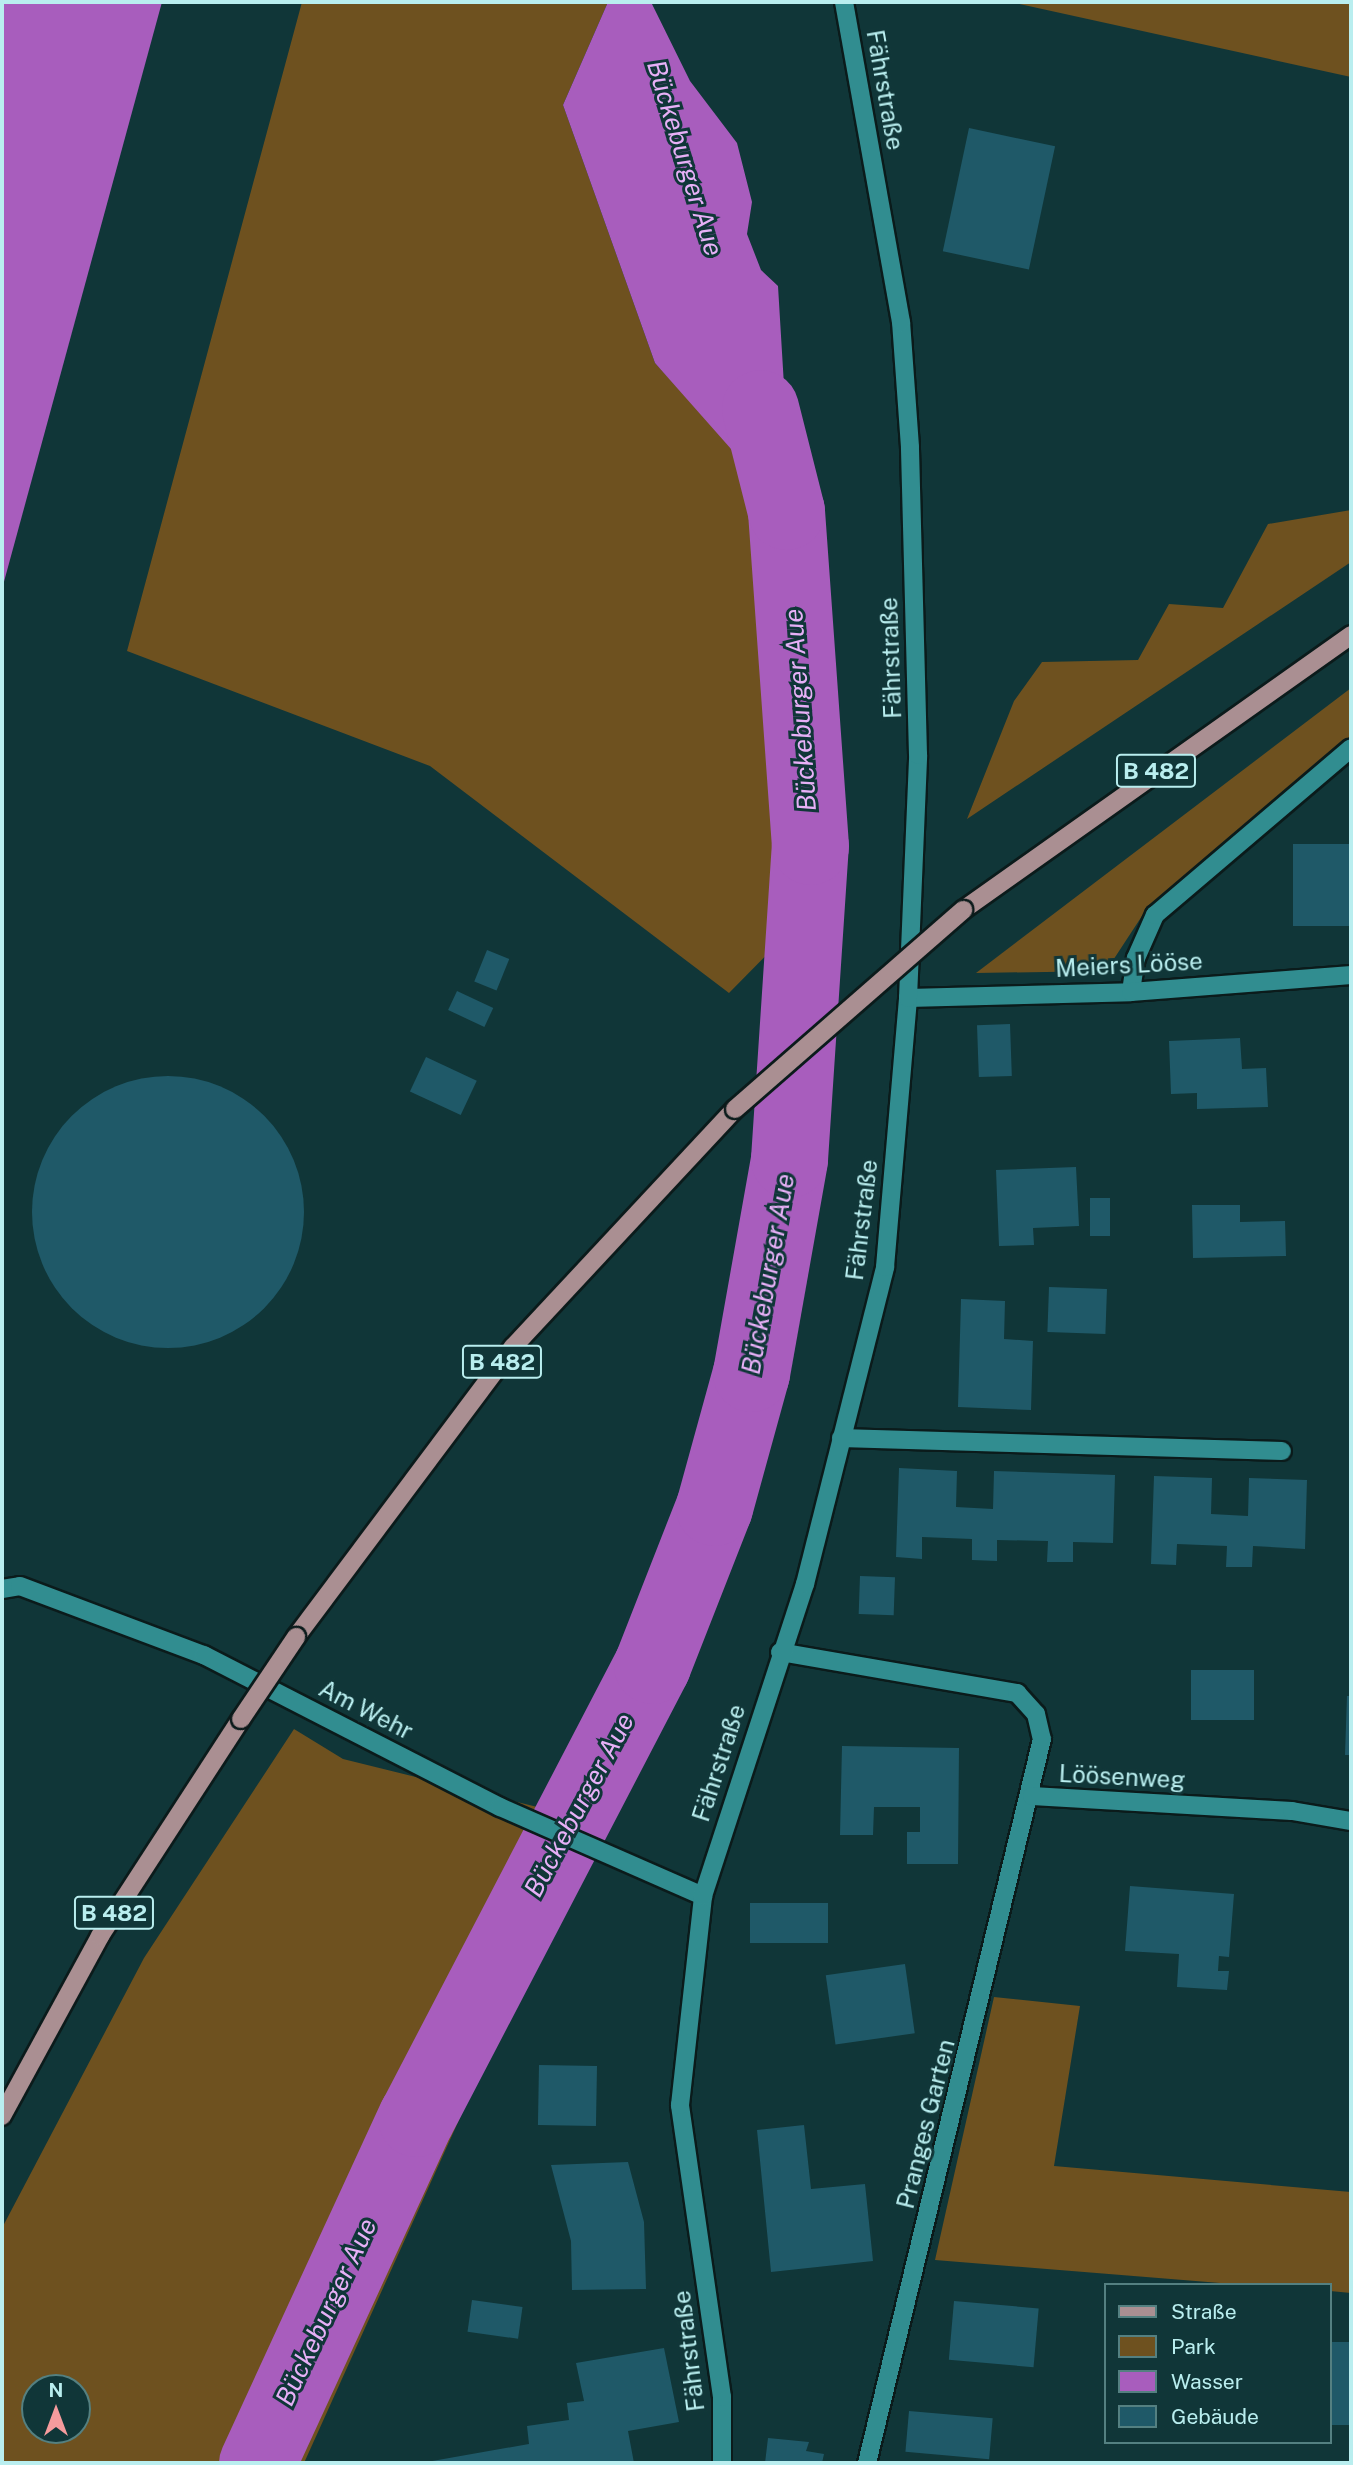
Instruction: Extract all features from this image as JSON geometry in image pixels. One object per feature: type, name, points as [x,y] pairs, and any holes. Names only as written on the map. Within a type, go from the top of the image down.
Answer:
[{"type":"main road","name":"B 482","points":[[2,2116],[100,1936],[240,1719],[296,1637],[513,1347],[735,1109],[963,910],[1351,635]]},
{"type":"street","name":"Fährstraße","points":[[722,2463],[722,2397],[680,2105],[703,1896],[780,1652],[805,1584],[885,1267],[908,998],[918,755],[910,447],[901,322],[844,2]]},
{"type":"street","points":[[1131,992],[1136,958],[1155,915],[1351,748]]},
{"type":"street","name":"Meiers Lööse","points":[[908,998],[1131,992],[1351,975]]},
{"type":"street","points":[[841,1438],[1282,1451]]},
{"type":"street","name":"Am Wehr","points":[[2,1589],[20,1586],[204,1655],[500,1807],[611,1860],[703,1896]]},
{"type":"street","name":"Löösenweg","points":[[780,1652],[1017,1693],[1037,1714],[1042,1739],[1032,1796],[1292,1811],[1351,1821]]},
{"type":"street","name":"Pranges Garten","points":[[867,2463],[1032,1796]]},
{"type":"green space","points":[[302,2],[608,2],[563,105],[655,363],[754,471],[784,626],[789,932],[729,993],[430,766],[127,651]]},
{"type":"green space","points":[[1010,2],[1351,2],[1351,77]]},
{"type":"green space","points":[[1351,510],[1351,562],[967,819],[1014,701],[1042,662],[1138,660],[1169,604],[1223,608],[1268,524]]},
{"type":"green space","points":[[1351,688],[1351,737],[1142,916],[1106,971],[976,973]]},
{"type":"green space","points":[[294,1729],[343,1759],[594,1821],[304,2463],[2,2463],[2,2228],[144,1958]]},
{"type":"green space","points":[[994,1997],[1080,2006],[1054,2166],[1351,2192],[1351,2293],[1332,2291],[1332,2283],[1220,2283],[935,2260]]},
{"type":"water","points":[[2,2],[162,2],[2,589]]},
{"type":"water","points":[[608,2],[651,2],[690,81],[737,143],[752,202],[747,234],[761,270],[778,286],[785,402],[810,505],[786,511],[655,363],[563,105]]},
{"type":"building","points":[[969,128],[1055,146],[1029,270],[943,251]]},
{"type":"building","points":[[1293,844],[1351,844],[1351,926],[1293,926]]},
{"type":"building","points":[[487,950],[509,959],[497,991],[474,982]]},
{"type":"building","points":[[457,991],[493,1008],[484,1027],[448,1010]]},
{"type":"building","points":[[1010,1024],[1012,1076],[979,1077],[977,1025]]},
{"type":"building","points":[[1240,1038],[1242,1069],[1266,1068],[1268,1107],[1197,1109],[1197,1093],[1171,1094],[1169,1041]]},
{"type":"building","points":[[426,1057],[477,1081],[461,1115],[410,1091]]},
{"type":"building","points":[[168,1076],[207,1082],[232,1092],[264,1116],[281,1137],[293,1160],[301,1186],[304,1212],[298,1251],[288,1276],[264,1308],[243,1325],[220,1337],[194,1345],[168,1348],[129,1342],[104,1332],[72,1308],[55,1287],[43,1264],[35,1238],[32,1212],[38,1173],[48,1148],[72,1116],[93,1099],[116,1087],[142,1079]]},
{"type":"building","points":[[1076,1167],[1079,1226],[1033,1228],[1034,1245],[999,1246],[996,1170]]},
{"type":"building","points":[[1090,1198],[1110,1198],[1110,1236],[1090,1236]]},
{"type":"building","points":[[1192,1205],[1240,1205],[1240,1222],[1285,1221],[1286,1256],[1193,1258]]},
{"type":"building","points":[[1049,1287],[1107,1289],[1105,1334],[1047,1332]]},
{"type":"building","points":[[961,1299],[1005,1301],[1004,1339],[1033,1341],[1031,1410],[958,1407]]},
{"type":"building","points":[[899,1468],[957,1471],[956,1507],[993,1509],[994,1471],[1115,1475],[1113,1543],[1073,1542],[1073,1562],[1047,1562],[1048,1541],[997,1540],[997,1561],[972,1560],[972,1539],[922,1537],[922,1559],[896,1557]]},
{"type":"building","points":[[1154,1476],[1212,1478],[1211,1514],[1248,1516],[1249,1478],[1307,1480],[1305,1549],[1253,1546],[1252,1567],[1226,1567],[1227,1546],[1177,1544],[1176,1565],[1151,1564]]},
{"type":"building","points":[[860,1576],[895,1577],[894,1615],[859,1614]]},
{"type":"building","points":[[1191,1670],[1254,1670],[1254,1720],[1191,1720]]},
{"type":"building","points":[[1347,1696],[1351,1696],[1351,1755],[1345,1755]]},
{"type":"building","points":[[842,1746],[959,1748],[958,1864],[907,1864],[907,1832],[920,1832],[920,1807],[874,1807],[873,1835],[840,1835]]},
{"type":"building","points":[[1130,1886],[1234,1894],[1229,1957],[1219,1956],[1218,1971],[1229,1971],[1227,1990],[1177,1987],[1179,1954],[1125,1951]]},
{"type":"building","points":[[750,1903],[828,1903],[828,1943],[750,1943]]},
{"type":"building","points":[[905,1964],[915,2033],[836,2044],[826,1975]]},
{"type":"building","points":[[539,2065],[597,2066],[596,2126],[538,2125]]},
{"type":"building","points":[[804,2125],[811,2189],[865,2184],[873,2261],[771,2272],[757,2130]]},
{"type":"building","points":[[628,2162],[644,2222],[646,2289],[572,2290],[571,2241],[551,2165]]},
{"type":"building","points":[[472,2300],[523,2307],[518,2339],[468,2332]]},
{"type":"building","points":[[954,2301],[1039,2308],[1034,2367],[949,2360]]},
{"type":"building","points":[[1332,2342],[1351,2342],[1351,2425],[1332,2425]]},
{"type":"building","points":[[664,2348],[679,2422],[628,2431],[634,2463],[421,2463],[529,2444],[527,2426],[569,2420],[567,2403],[584,2401],[576,2363]]},
{"type":"building","points":[[909,2411],[993,2418],[989,2459],[905,2452]]},
{"type":"building","points":[[768,2438],[809,2442],[806,2451],[824,2454],[822,2463],[765,2463]]},
{"type":"waterway","name":"Bückeburger Aue","points":[[257,2463],[416,2118],[652,1665],[714,1507],[751,1373],[789,1159],[810,846],[786,511],[760,408]]}]
